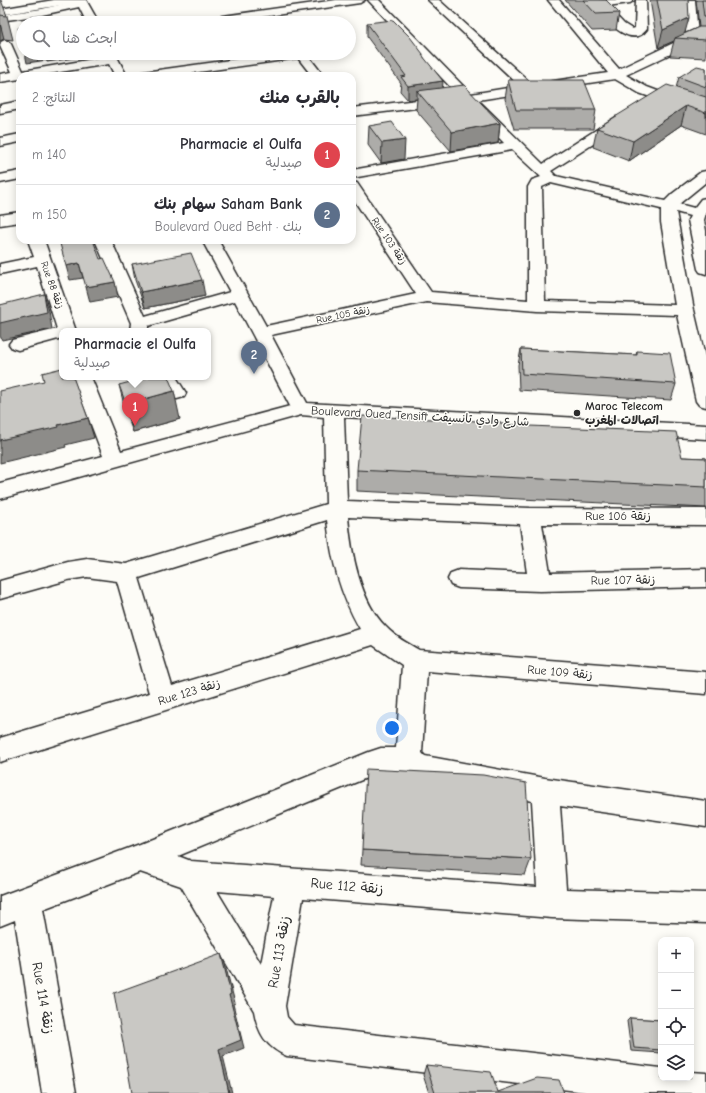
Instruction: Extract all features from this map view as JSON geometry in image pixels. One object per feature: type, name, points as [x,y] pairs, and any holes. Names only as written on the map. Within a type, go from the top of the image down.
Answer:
[{"type":"street","points":[[0,6],[31,0]]},
{"type":"street","points":[[0,6],[47,0]]},
{"type":"street","points":[[247,16],[360,0]]},
{"type":"street","points":[[373,0],[515,146],[546,175],[669,214],[702,218],[706,269]]},
{"type":"street","points":[[433,0],[529,88]]},
{"type":"street","points":[[553,0],[617,75],[643,90],[706,114]]},
{"type":"street","points":[[630,0],[600,4],[621,28],[630,32],[637,32],[641,29],[641,0]]},
{"type":"street","points":[[690,0],[692,39]]},
{"type":"street","points":[[0,12],[79,1]]},
{"type":"street","points":[[0,18],[42,12],[79,1]]},
{"type":"street","points":[[79,1],[89,16]]},
{"type":"street","points":[[356,112],[468,98],[617,75],[692,39],[706,40]]},
{"type":"street","points":[[7,44],[18,72]]},
{"type":"street","points":[[33,72],[91,60]]},
{"type":"street","points":[[112,60],[119,72]]},
{"type":"street","points":[[171,72],[253,60]]},
{"type":"street","points":[[305,60],[315,72]]},
{"type":"street","points":[[0,78],[16,75]]},
{"type":"street","points":[[646,104],[659,96]]},
{"type":"street","points":[[0,108],[16,106]]},
{"type":"street","points":[[537,306],[535,186],[546,175],[633,113]]},
{"type":"street","points":[[0,142],[16,139]]},
{"type":"street","points":[[356,173],[515,146]]},
{"type":"street","points":[[706,174],[677,197],[669,214],[685,310],[706,401]]},
{"type":"street","points":[[0,178],[16,176]]},
{"type":"street","name":"Rue 103 زنقة","points":[[356,192],[426,297]]},
{"type":"street","points":[[0,220],[16,218]]},
{"type":"street","name":"Rue 88 زنقة","points":[[37,244],[51,303],[65,328]]},
{"type":"street","points":[[105,244],[140,327],[240,294]]},
{"type":"street","points":[[212,244],[261,332],[301,409]]},
{"type":"street","points":[[0,269],[42,260]]},
{"type":"street","name":"Rue 105 زنقة","points":[[261,332],[426,297],[537,306],[685,310]]},
{"type":"street","points":[[18,344],[59,334]]},
{"type":"street","points":[[75,380],[115,460]]},
{"type":"street","points":[[169,380],[177,393]]},
{"type":"street","name":"Boulevard Oued Tensift شارع وادي تانسيفت","points":[[0,490],[301,409],[706,432]]},
{"type":"street","points":[[334,410],[337,509],[343,557],[352,589],[361,610],[377,634],[415,660],[409,754],[412,761],[418,767],[545,791],[706,814]]},
{"type":"street","name":"Rue 106 زنقة","points":[[126,573],[337,509],[530,516],[706,517]]},
{"type":"street","points":[[530,516],[540,582]]},
{"type":"street","points":[[0,590],[74,570],[87,568],[126,573],[164,700]]},
{"type":"street","name":"Rue 107 زنقة","points":[[458,579],[540,582],[706,578]]},
{"type":"street","name":"Rue 123 زنقة","points":[[0,750],[377,634]]},
{"type":"street","name":"Rue 109 زنقة","points":[[415,660],[706,683]]},
{"type":"street","points":[[13,907],[140,858],[369,764],[381,760],[412,761]]},
{"type":"street","points":[[545,791],[552,903]]},
{"type":"street","name":"Rue 112 زنقة","points":[[140,858],[191,875],[552,903],[706,908]]},
{"type":"street","points":[[191,875],[270,1014],[278,1033],[287,1040],[706,1090]]},
{"type":"street","name":"Rue 113 زنقة","points":[[270,1014],[291,882]]},
{"type":"street","name":"Rue 114 زنقة","points":[[13,907],[59,1093]]},
{"type":"building","points":[[1,0],[7,16],[0,15]]},
{"type":"building","points":[[583,0],[606,0],[619,13],[596,14]]},
{"type":"building","points":[[657,0],[688,0],[689,18],[663,30]]},
{"type":"building","points":[[702,0],[706,0],[706,17],[704,17]]},
{"type":"building","points":[[393,20],[410,37],[423,54],[422,55],[443,81],[408,86],[401,77],[406,76],[367,23]]},
{"type":"building","points":[[699,27],[706,27],[706,40],[675,38]]},
{"type":"building","points":[[697,66],[706,68],[706,87],[679,77]]},
{"type":"building","points":[[508,80],[584,80],[596,110],[516,110]]},
{"type":"building","points":[[464,85],[500,123],[452,132],[417,91]]},
{"type":"building","points":[[667,85],[706,97],[706,113],[686,106],[633,141],[597,128]]},
{"type":"building","points":[[392,122],[405,140],[382,143],[369,126]]},
{"type":"building","points":[[60,244],[94,244],[100,259],[104,258],[115,282],[86,287],[79,263],[66,266]]},
{"type":"building","points":[[191,253],[202,280],[141,292],[132,264]]},
{"type":"building","points":[[44,294],[47,312],[0,323],[0,305]]},
{"type":"building","points":[[521,349],[637,355],[637,351],[670,353],[676,384],[522,374]]},
{"type":"building","points":[[59,369],[59,380],[74,380],[88,418],[58,425],[59,427],[0,440],[0,391],[44,381],[42,373]]},
{"type":"building","points":[[138,380],[169,380],[174,391],[126,404],[119,385]]},
{"type":"building","points":[[362,416],[501,422],[501,424],[530,426],[676,432],[682,457],[706,458],[706,487],[357,470]]},
{"type":"building","points":[[366,769],[483,775],[526,783],[531,859],[362,850]]},
{"type":"building","points":[[221,954],[231,994],[229,995],[241,1040],[219,1049],[229,1093],[132,1093],[114,993]]},
{"type":"building","points":[[630,1018],[658,1020],[658,1050],[634,1048]]},
{"type":"building","points":[[426,1065],[491,1072],[498,1092],[537,1078],[559,1080],[564,1093],[435,1093]]},
{"type":"place","name":"Saham Bank سهام بنك","points":[[254,374]]},
{"type":"place","name":"Maroc Telecom اتصالات المغرب","points":[[577,413]]},
{"type":"place","name":"Pharmacie el Oulfa","points":[[135,426]]}]
